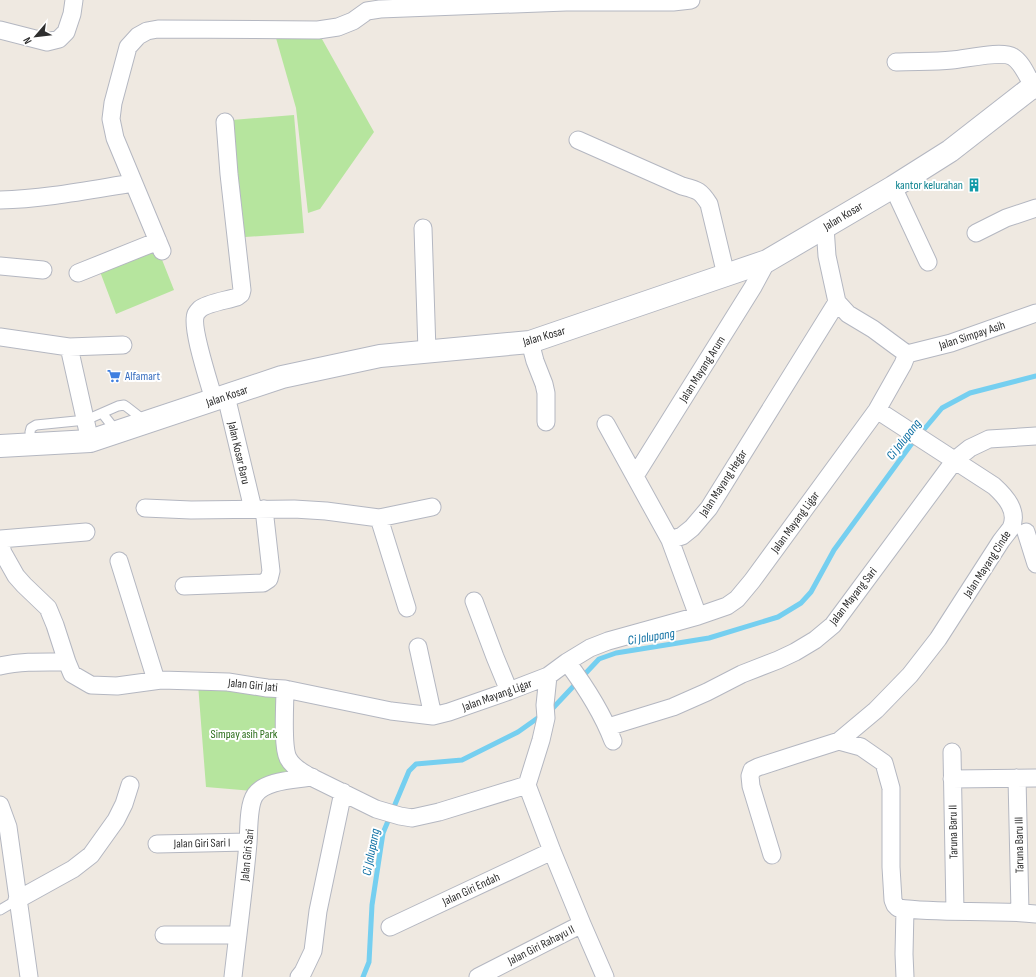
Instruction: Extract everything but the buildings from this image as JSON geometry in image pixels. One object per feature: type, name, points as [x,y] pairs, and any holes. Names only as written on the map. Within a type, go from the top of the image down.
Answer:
[{"type":"street","points":[[0,30],[47,42],[59,40],[66,32],[72,14],[74,0]]},
{"type":"street","points":[[78,273],[160,246],[115,138],[111,119],[113,103],[128,48],[138,36],[158,29],[318,30],[338,27],[353,21],[367,6],[380,9],[566,2],[672,2],[691,0]]},
{"type":"street","points":[[896,62],[952,60],[1006,54],[1012,56],[1017,61],[1035,86]]},
{"type":"street","name":"Jalan Kosar","points":[[0,446],[90,441],[282,378],[380,356],[530,342],[726,275],[767,260],[893,187],[950,151],[1035,86]]},
{"type":"street","name":"Jalan Kosar Baru","points":[[184,586],[263,583],[269,579],[271,571],[259,509],[220,398],[198,346],[195,327],[196,313],[204,306],[237,297],[241,294],[242,290],[229,174],[225,122]]},
{"type":"street","points":[[578,140],[682,186],[698,190],[709,204],[726,275]]},
{"type":"street","points":[[0,200],[17,200],[133,183]]},
{"type":"street","points":[[893,187],[928,262]]},
{"type":"street","points":[[976,233],[1006,218],[1036,208]]},
{"type":"street","points":[[825,227],[827,256],[837,302],[848,314],[908,354]]},
{"type":"street","points":[[423,228],[427,351]]},
{"type":"street","name":"Jalan Mayang Arum","points":[[635,476],[753,287],[767,260]]},
{"type":"street","points":[[0,266],[43,270]]},
{"type":"street","name":"Jalan Mayang Hegar","points":[[670,540],[682,536],[692,528],[709,508],[837,302]]},
{"type":"street","name":"Jalan Simpay Asih","points":[[908,354],[951,343],[1036,313]]},
{"type":"street","points":[[0,337],[69,347],[123,345]]},
{"type":"street","points":[[530,342],[546,393],[546,422]]},
{"type":"street","points":[[69,347],[90,441]]},
{"type":"street","name":"Jalan Mayang Ligar","points":[[285,689],[391,711],[433,716],[449,712],[571,668],[590,648],[608,641],[698,616],[727,606],[737,599],[752,581],[877,410],[908,354]]},
{"type":"street","name":"Jalan Mayang Cinde","points":[[839,741],[876,710],[910,675],[938,639],[1001,541],[1024,531],[1013,518],[1011,508],[1004,496],[994,486],[877,410]]},
{"type":"street","points":[[606,424],[670,540],[698,616]]},
{"type":"street","name":"Jalan Mayang Sari","points":[[571,668],[585,687],[610,734],[711,690],[742,674],[795,652],[815,640],[833,625],[955,460],[970,448],[989,439],[1036,436]]},
{"type":"street","points":[[145,508],[191,510],[294,509],[326,511],[379,518],[432,507]]},
{"type":"street","points":[[379,518],[408,608]]},
{"type":"street","points":[[1024,531],[1036,564]]},
{"type":"street","points":[[0,539],[86,532]]},
{"type":"street","name":"Jalan Giri Jati","points":[[0,543],[3,553],[4,566],[48,608],[72,674],[91,685],[117,686],[156,680],[228,682],[267,688],[285,689],[285,749],[288,758],[293,765],[312,777],[376,809],[400,816],[412,818],[439,812],[527,785]]},
{"type":"street","points":[[119,561],[156,680]]},
{"type":"street","points":[[474,601],[509,691]]},
{"type":"street","points":[[418,647],[433,716]]},
{"type":"street","points":[[0,666],[25,662],[67,662]]},
{"type":"street","points":[[548,676],[541,740],[527,785],[582,924],[606,977]]},
{"type":"street","points":[[772,855],[751,786],[750,776],[752,770],[774,761],[839,741],[861,747],[884,763],[891,788],[891,867],[893,900],[898,908],[1028,913]]},
{"type":"street","name":"Taruna Baru II","points":[[952,752],[955,911]]},
{"type":"street","name":"Jalan Giri Sari","points":[[234,977],[251,805],[255,795],[265,787],[275,783],[312,777]]},
{"type":"street","name":"Taruna Baru III","points":[[1018,778],[1028,913]]},
{"type":"street","points":[[952,779],[1036,778]]},
{"type":"street","points":[[18,900],[73,869],[91,855],[116,820],[124,804],[130,785]]},
{"type":"street","points":[[299,977],[313,952],[318,911],[342,792]]},
{"type":"street","points":[[0,805],[8,827],[28,977]]},
{"type":"street","name":"Jalan Giri Sari I","points":[[156,844],[248,842]]},
{"type":"street","name":"Jalan Giri Endah","points":[[390,927],[552,851]]},
{"type":"street","points":[[905,909],[905,977]]},
{"type":"street","name":"Jalan Giri Rahayu II","points":[[478,977],[582,924]]},
{"type":"street","points":[[164,935],[238,935]]},
{"type":"lane","points":[[31,445],[30,432],[31,428],[36,425],[86,420],[118,406],[124,405],[147,422]]},
{"type":"lane","points":[[102,413],[117,432]]},
{"type":"lane","points":[[0,910],[18,900]]},
{"type":"green space","points":[[313,23],[374,132],[320,209],[308,213],[296,108],[276,38]]},
{"type":"green space","points":[[294,115],[304,233],[245,237],[232,120]]},
{"type":"green space","points":[[157,247],[174,290],[116,314],[99,269]]},
{"type":"green space","name":"Simpay asih Park","points":[[198,684],[285,690],[288,749],[312,777],[253,791],[206,787]]},
{"type":"waterway","name":"Ci Jalupang","points":[[548,711],[553,708],[599,659],[616,653],[709,638],[778,617],[801,603],[811,592],[834,550],[910,446],[942,408],[970,393],[1036,376]]},
{"type":"waterway","name":"Ci Jalupang","points":[[363,977],[369,962],[372,905],[383,833],[409,771],[416,764],[462,760],[518,732],[542,715]]},
{"type":"place","name":"kantor kelurahan","points":[[974,185]]},
{"type":"place","name":"Alfamart","points":[[114,376]]}]
